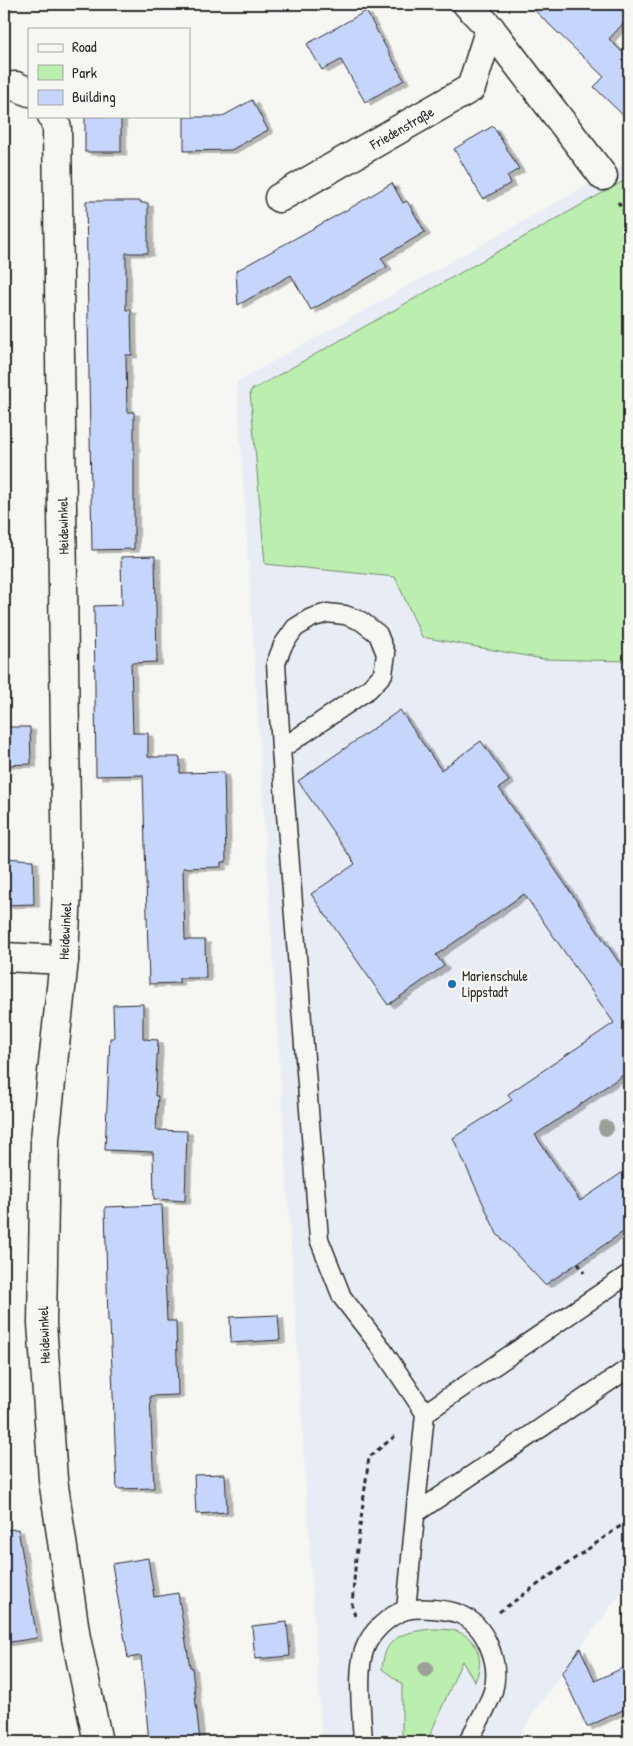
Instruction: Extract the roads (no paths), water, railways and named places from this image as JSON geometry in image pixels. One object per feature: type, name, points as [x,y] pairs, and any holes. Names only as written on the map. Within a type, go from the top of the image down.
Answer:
[{"type":"street","points":[[467,4],[490,28],[603,176]]},
{"type":"street","name":"Friedenstraße","points":[[279,198],[471,88],[490,28]]},
{"type":"street","points":[[4,87],[16,86],[28,92]]},
{"type":"street","name":"Heidewinkel","points":[[53,118],[57,128],[67,888],[64,960],[45,1139],[42,1323],[53,1479],[76,1638],[98,1742]]},
{"type":"street","points":[[4,957],[64,960]]},
{"type":"lane","points":[[281,749],[370,689],[383,674],[386,654],[378,634],[361,621],[345,614],[327,613],[311,618],[295,628],[283,645],[276,663],[281,749],[319,1239],[342,1297],[380,1346],[425,1412],[406,1610]]},
{"type":"lane","points":[[425,1412],[629,1274]]},
{"type":"lane","points":[[416,1512],[629,1368]]},
{"type":"lane","points":[[363,1742],[361,1664],[365,1647],[375,1632],[390,1618],[406,1610],[433,1609],[460,1614],[478,1627],[490,1645],[495,1667],[493,1691],[468,1742]]},
{"type":"place","name":"Marienschule Lippstadt","points":[[452,984]]}]
